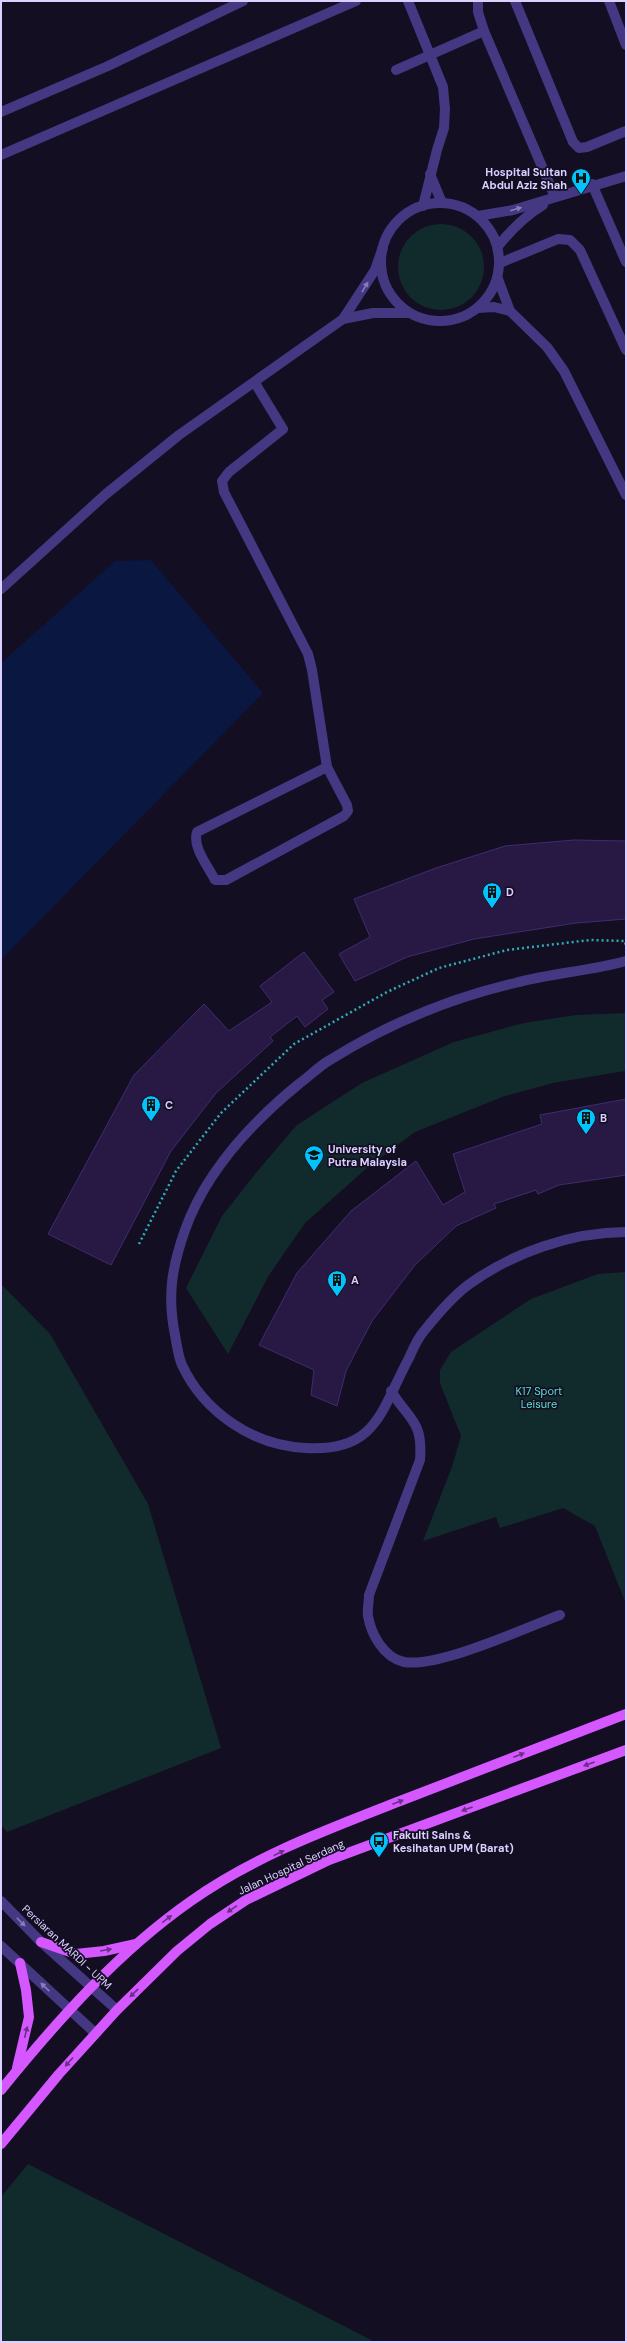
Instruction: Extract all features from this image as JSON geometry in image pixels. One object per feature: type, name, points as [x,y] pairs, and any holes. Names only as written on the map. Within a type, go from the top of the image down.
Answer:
[{"type":"main road","name":"Jalan Hospital Serdang","points":[[1,2090],[70,2010],[137,1944],[192,1900],[233,1875],[315,1834],[626,1714]]},
{"type":"main road","name":"Jalan Hospital Serdang","points":[[1,2144],[117,2010],[177,1951],[210,1924],[246,1900],[329,1860],[626,1750]]},
{"type":"main road","points":[[42,1942],[76,1954],[104,1951],[137,1944]]},
{"type":"main road","points":[[17,2070],[29,2017],[26,1990],[20,1964]]},
{"type":"street","points":[[1,112],[108,66],[243,1]]},
{"type":"street","points":[[1,155],[356,1]]},
{"type":"street","points":[[408,1],[443,87],[446,108],[444,128],[430,174],[423,206]]},
{"type":"street","points":[[478,1],[478,12],[484,31],[555,197]]},
{"type":"street","points":[[515,1],[573,142],[579,148],[587,147],[626,131]]},
{"type":"street","points":[[609,1],[626,46]]},
{"type":"street","points":[[396,70],[484,31]]},
{"type":"street","points":[[430,174],[442,203]]},
{"type":"street","points":[[478,216],[513,210],[592,184],[626,176]]},
{"type":"street","points":[[592,184],[626,262]]},
{"type":"street","points":[[498,246],[512,228],[529,214],[555,197]]},
{"type":"street","points":[[343,320],[375,270],[383,247],[396,224],[405,215],[423,206],[442,203],[461,207],[478,216],[491,231],[498,246],[500,263],[498,279],[490,294],[478,308],[462,317],[444,321],[426,320],[409,313],[395,301],[385,285],[381,266],[383,247]]},
{"type":"street","points":[[500,263],[558,239],[570,240],[580,250],[626,350]]},
{"type":"street","points":[[498,279],[510,311],[547,347],[564,371],[626,496]]},
{"type":"street","points":[[478,308],[494,307],[510,311]]},
{"type":"street","points":[[1,589],[106,494],[173,440],[343,320],[373,313],[409,313]]},
{"type":"street","points":[[255,382],[283,429],[228,472],[222,481],[223,486],[308,654],[312,670],[327,767],[347,805],[348,811],[344,816],[226,880],[215,880],[197,845],[195,838],[197,832],[327,767]]},
{"type":"street","points":[[626,961],[598,969],[516,982],[454,1001],[392,1027],[328,1061],[288,1093],[248,1130],[217,1171],[191,1214],[178,1251],[170,1290],[172,1322],[180,1360],[192,1385],[212,1410],[238,1427],[272,1443],[302,1448],[326,1449],[349,1444],[372,1428],[384,1411],[391,1391],[422,1333],[465,1287],[497,1267],[532,1250],[572,1239],[608,1232],[626,1232]]},
{"type":"street","points":[[391,1391],[417,1425],[421,1443],[420,1460],[369,1595],[368,1616],[374,1636],[378,1642],[387,1653],[403,1662],[428,1661],[454,1655],[560,1615]]},
{"type":"street","name":"Persiaran MARDI - UPM","points":[[1,1901],[42,1942],[117,2010]]},
{"type":"street","points":[[1,1946],[96,2033]]},
{"type":"green space","points":[[441,224],[458,227],[472,236],[481,250],[484,267],[481,284],[472,298],[458,307],[441,310],[424,307],[410,298],[401,284],[398,267],[401,250],[410,236],[424,227]]},
{"type":"green space","points":[[626,1013],[625,1071],[553,1083],[502,1097],[415,1132],[368,1167],[305,1223],[269,1275],[228,1354],[186,1288],[222,1216],[260,1168],[297,1125],[362,1083],[454,1042],[524,1023],[576,1015]]},
{"type":"green space","name":"K17 Sport Leisure","points":[[626,1272],[626,1604],[595,1526],[563,1508],[500,1528],[496,1517],[423,1541],[452,1467],[461,1436],[440,1383],[440,1370],[451,1352],[531,1299],[598,1274]]},
{"type":"green space","points":[[1,1284],[50,1334],[148,1504],[221,1748],[7,1832],[1,1825]]},
{"type":"green space","points":[[28,2164],[375,2342],[1,2342],[1,2197]]},
{"type":"water","points":[[151,560],[263,693],[1,960],[1,663],[115,561]]},
{"type":"building","name":"D","points":[[574,840],[626,841],[626,919],[576,923],[474,939],[407,957],[355,981],[339,954],[370,937],[354,899],[436,868],[505,846]]},
{"type":"building","name":"C","points":[[304,952],[334,992],[322,1000],[328,1009],[305,1027],[297,1016],[270,1037],[273,1041],[216,1093],[171,1151],[111,1265],[48,1234],[134,1075],[204,1004],[229,1031],[272,1002],[260,986]]},
{"type":"building","name":"A","points":[[626,1099],[626,1175],[559,1185],[538,1194],[536,1190],[494,1204],[496,1208],[456,1226],[415,1265],[372,1321],[346,1371],[337,1406],[311,1395],[314,1370],[259,1345],[297,1273],[351,1211],[416,1161],[443,1205],[465,1192],[453,1154],[542,1124],[540,1115]]},
{"type":"place","name":"Hospital Sultan Abdul Aziz Shah","points":[[581,195]]},
{"type":"place","name":"D","points":[[492,909]]},
{"type":"place","name":"C","points":[[151,1122]]},
{"type":"place","name":"B","points":[[586,1135]]},
{"type":"place","name":"University of Putra Malaysia","points":[[314,1172]]},
{"type":"place","name":"A","points":[[337,1297]]},
{"type":"place","name":"Fakulti Sains & Kesihatan UPM (Barat)","points":[[379,1858]]}]
